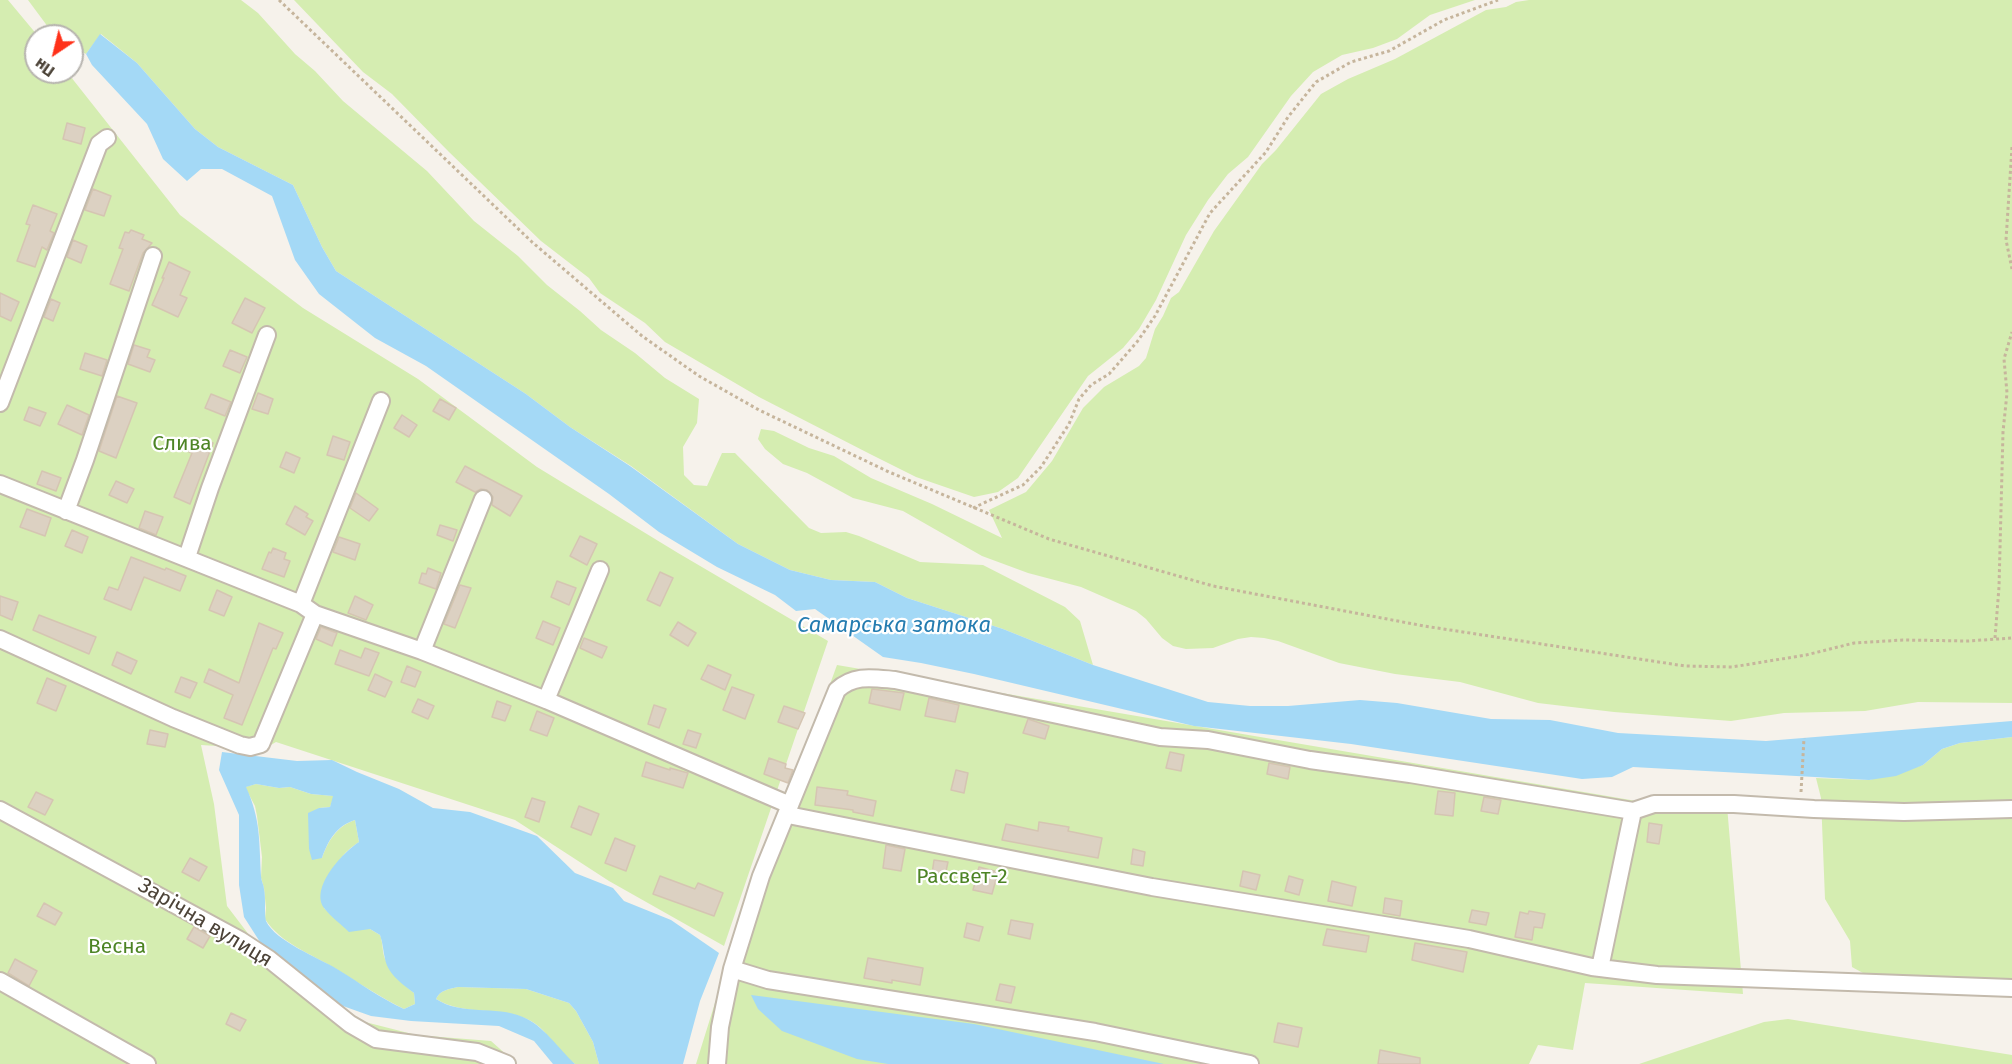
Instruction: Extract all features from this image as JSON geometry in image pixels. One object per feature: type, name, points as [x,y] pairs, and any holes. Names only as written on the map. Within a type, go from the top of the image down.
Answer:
[{"type":"lane","points":[[0,403],[99,144],[106,138]]},
{"type":"lane","points":[[66,511],[153,256]]},
{"type":"lane","points":[[187,557],[267,335]]},
{"type":"lane","points":[[0,639],[173,718],[240,745],[250,747],[261,744],[381,401]]},
{"type":"lane","points":[[0,484],[187,557],[308,609],[546,700],[789,810],[1152,887],[1469,939],[1600,968],[1658,975],[2012,988]]},
{"type":"lane","points":[[422,651],[483,499]]},
{"type":"lane","points":[[546,700],[600,570]]},
{"type":"lane","points":[[717,1064],[720,1027],[732,969],[761,876],[837,690],[846,681],[863,677],[895,680],[1160,738],[1208,740],[1310,760],[1633,811],[1654,804],[1734,804],[1904,813],[2012,809]]},
{"type":"lane","name":"Зарічна вулиця","points":[[0,810],[240,940],[269,959],[350,1024],[376,1039],[477,1052],[507,1064]]},
{"type":"lane","points":[[1600,968],[1633,811]]},
{"type":"lane","points":[[732,969],[768,980],[1095,1032],[1250,1064]]},
{"type":"lane","points":[[0,981],[147,1064]]},
{"type":"path","points":[[279,0],[532,242],[642,336],[699,376],[759,410],[889,472],[1049,539],[1213,586],[1424,626],[1685,666],[1732,667],[1806,655],[1854,643],[2012,638]]},
{"type":"path","points":[[973,508],[1023,485],[1041,467],[1069,424],[1079,399],[1091,385],[1109,374],[1137,342],[1155,316],[1210,213],[1266,152],[1288,117],[1316,82],[1351,62],[1389,51],[1444,20],[1498,0]]},
{"type":"path","points":[[2012,147],[2006,240],[2012,269]]},
{"type":"path","points":[[1995,638],[1999,587],[2002,432],[2007,393],[2004,359],[2012,332]]},
{"type":"path","points":[[1801,792],[1804,738]]},
{"type":"green space","name":"Слива","points":[[0,0],[8,0],[28,24],[24,24],[24,84],[76,84],[180,215],[303,308],[418,379],[537,467],[828,641],[724,946],[609,881],[515,820],[276,742],[264,749],[201,745],[214,804],[227,906],[275,969],[330,1013],[416,1035],[491,1041],[517,1064],[0,1064]]},
{"type":"green space","points":[[28,0],[241,0],[258,13],[295,54],[315,71],[343,101],[427,171],[474,221],[518,256],[547,285],[601,330],[635,353],[665,378],[699,399],[697,423],[683,447],[684,475],[694,485],[707,486],[722,453],[735,453],[809,528],[821,533],[846,532],[920,562],[983,565],[1065,607],[1080,621],[1093,665],[1003,629],[907,598],[875,582],[831,580],[790,570],[738,544],[631,466],[570,427],[526,394],[336,271],[293,185],[218,147],[195,129],[137,63],[101,34],[86,54],[84,53],[84,24],[46,24]]},
{"type":"green space","points":[[294,0],[1475,0],[1430,15],[1397,39],[1373,48],[1342,55],[1313,72],[1291,96],[1248,157],[1228,174],[1208,200],[1186,235],[1156,300],[1139,329],[1123,348],[1088,376],[1018,478],[998,492],[974,497],[916,477],[870,454],[759,397],[665,342],[645,323],[600,293],[589,278],[541,241],[392,94],[363,72]]},
{"type":"green space","points":[[1529,0],[2012,0],[2012,703],[1918,702],[1865,711],[1784,713],[1731,721],[1614,712],[1538,703],[1460,682],[1395,674],[1339,663],[1264,638],[1251,637],[1213,648],[1186,649],[1173,646],[1162,638],[1136,611],[1081,587],[1028,573],[982,556],[903,511],[853,498],[807,473],[783,464],[765,449],[758,439],[761,429],[774,431],[809,448],[834,456],[871,478],[1002,538],[989,510],[1026,492],[1052,461],[1083,408],[1104,387],[1139,366],[1146,358],[1155,329],[1171,298],[1179,292],[1214,231],[1262,164],[1321,94],[1348,79],[1395,59],[1486,10]]},
{"type":"green space","name":"Рассвет-2","points":[[837,665],[1654,804],[1727,806],[1743,994],[1585,983],[1573,1050],[1538,1045],[1529,1064],[696,1064],[723,977]]},
{"type":"green space","points":[[2012,737],[2012,995],[1872,978],[1852,967],[1850,941],[1825,899],[1821,798],[1816,778],[1869,780],[1923,765],[1942,749],[1960,743]]},
{"type":"green space","points":[[256,784],[279,788],[290,787],[311,794],[334,796],[330,807],[319,808],[309,837],[309,849],[322,858],[334,835],[343,826],[355,820],[359,842],[338,863],[331,879],[324,908],[341,924],[370,929],[380,935],[387,964],[414,993],[415,1004],[404,1009],[386,1000],[288,942],[265,919],[266,908],[261,878],[262,857],[257,816],[255,806],[245,787]]},
{"type":"green space","points":[[458,987],[526,989],[569,1003],[593,1042],[599,1064],[575,1064],[564,1055],[540,1027],[520,1016],[459,1008],[436,999],[442,992]]},
{"type":"green space","points":[[1788,1019],[2012,1055],[2012,1064],[1639,1064],[1764,1022]]},
{"type":"water","name":"Самарська затока","points":[[100,34],[137,63],[195,129],[218,147],[293,185],[336,271],[526,394],[738,544],[790,570],[831,580],[875,582],[907,598],[1003,629],[1093,665],[1208,702],[1250,706],[1288,706],[1360,700],[1397,703],[1491,719],[1550,720],[1618,733],[1766,741],[2012,721],[2012,737],[1960,743],[1942,749],[1923,765],[1896,776],[1869,780],[1633,767],[1612,777],[1582,779],[1351,744],[1194,726],[974,674],[883,657],[815,609],[796,611],[775,595],[717,567],[659,532],[609,494],[426,366],[375,338],[319,294],[295,260],[272,196],[222,169],[201,169],[187,181],[163,159],[147,124],[92,65],[86,54]]},
{"type":"water","points":[[222,752],[297,761],[332,760],[399,789],[433,808],[470,812],[537,836],[575,873],[613,888],[624,901],[671,920],[719,953],[700,1001],[683,1064],[599,1064],[593,1042],[569,1003],[526,989],[458,987],[442,992],[436,999],[457,1007],[512,1013],[523,1017],[544,1031],[575,1064],[553,1064],[534,1041],[499,1026],[411,1021],[371,1016],[329,1001],[260,942],[244,917],[239,885],[239,815],[219,770]],"holes":[[[256,784],[279,788],[290,787],[311,794],[333,796],[330,807],[319,808],[308,813],[309,849],[312,860],[322,858],[338,830],[355,820],[359,842],[344,854],[324,881],[321,900],[324,908],[349,932],[370,929],[380,935],[389,969],[414,993],[415,1004],[404,1009],[387,1000],[288,942],[278,935],[266,921],[258,831],[246,787]]]},
{"type":"water","points":[[751,995],[974,1024],[1164,1064],[888,1064],[857,1059],[782,1031],[758,1009]]},
{"type":"building","points":[[67,123],[85,128],[81,144],[63,139]]},
{"type":"building","points":[[93,189],[111,196],[104,216],[85,210]]},
{"type":"building","points":[[33,205],[57,214],[50,231],[54,233],[47,250],[42,247],[35,267],[17,261],[30,225],[26,224]]},
{"type":"building","points":[[131,230],[144,235],[142,239],[152,243],[143,253],[129,291],[110,284],[123,249],[119,248],[125,232],[129,233]]},
{"type":"building","points":[[73,240],[87,246],[81,263],[67,257]]},
{"type":"building","points":[[169,262],[190,272],[180,295],[187,298],[178,317],[152,305]]},
{"type":"building","points":[[0,293],[19,302],[11,321],[0,316]]},
{"type":"building","points":[[245,298],[265,308],[252,333],[232,323]]},
{"type":"building","points":[[51,299],[60,303],[53,321],[44,317]]},
{"type":"building","points":[[134,345],[150,350],[147,357],[155,360],[150,372],[128,364]]},
{"type":"building","points":[[230,350],[247,357],[240,373],[223,366]]},
{"type":"building","points":[[85,353],[107,360],[102,376],[80,369]]},
{"type":"building","points":[[258,393],[273,399],[268,414],[252,409]]},
{"type":"building","points":[[211,394],[231,402],[225,416],[205,408]]},
{"type":"building","points":[[117,396],[137,403],[116,458],[99,451]]},
{"type":"building","points":[[440,399],[456,408],[449,420],[433,411]]},
{"type":"building","points":[[67,405],[89,415],[82,435],[58,424]]},
{"type":"building","points":[[29,407],[46,413],[40,426],[24,420]]},
{"type":"building","points":[[402,415],[417,425],[409,437],[394,428]]},
{"type":"building","points":[[333,436],[350,442],[344,460],[327,455]]},
{"type":"building","points":[[195,437],[213,443],[190,504],[174,497],[192,453],[189,452]]},
{"type":"building","points":[[286,452],[300,458],[294,473],[280,467]]},
{"type":"building","points":[[465,466],[522,496],[510,516],[492,505],[493,497],[487,490],[481,489],[475,492],[456,482]]},
{"type":"building","points":[[42,471],[61,478],[56,491],[37,484]]},
{"type":"building","points":[[116,481],[134,489],[127,503],[109,495]]},
{"type":"building","points":[[356,493],[378,509],[369,521],[350,508]]},
{"type":"building","points":[[295,506],[308,514],[306,517],[313,521],[305,535],[286,524]]},
{"type":"building","points":[[27,509],[51,518],[45,536],[20,527]]},
{"type":"building","points":[[145,511],[163,517],[156,535],[139,528]]},
{"type":"building","points":[[440,525],[457,530],[453,541],[437,535]]},
{"type":"building","points":[[72,530],[88,537],[82,553],[65,546]]},
{"type":"building","points":[[580,536],[597,544],[587,565],[570,556]]},
{"type":"building","points":[[339,537],[360,544],[355,560],[333,552]]},
{"type":"building","points":[[273,548],[286,553],[284,559],[290,561],[284,577],[262,569]]},
{"type":"building","points":[[131,557],[186,576],[180,591],[144,577],[131,610],[104,599],[109,587],[118,590]]},
{"type":"building","points":[[428,568],[441,573],[436,589],[419,583],[422,573],[426,574]]},
{"type":"building","points":[[660,572],[673,578],[660,606],[647,600]]},
{"type":"building","points":[[557,581],[576,588],[569,605],[551,597]]},
{"type":"building","points":[[460,585],[471,588],[455,628],[444,624]]},
{"type":"building","points":[[217,590],[232,597],[224,616],[209,610]]},
{"type":"building","points":[[0,596],[18,602],[12,620],[0,615]]},
{"type":"building","points":[[355,596],[373,605],[366,620],[348,613]]},
{"type":"building","points":[[39,615],[96,637],[89,654],[33,630]]},
{"type":"building","points":[[543,621],[560,628],[553,645],[536,638]]},
{"type":"building","points":[[678,622],[696,633],[688,646],[670,635]]},
{"type":"building","points":[[259,623],[283,633],[276,649],[273,648],[242,725],[224,718],[233,695],[204,682],[209,669],[239,683]]},
{"type":"building","points":[[321,627],[337,633],[332,646],[316,639]]},
{"type":"building","points":[[584,638],[607,647],[602,658],[580,648]]},
{"type":"building","points":[[365,648],[379,653],[369,676],[335,664],[340,650],[361,658]]},
{"type":"building","points":[[117,652],[137,661],[131,674],[112,665]]},
{"type":"building","points":[[708,665],[731,675],[725,690],[701,679]]},
{"type":"building","points":[[407,666],[421,672],[415,687],[401,682]]},
{"type":"building","points":[[375,674],[392,682],[385,697],[368,690]]},
{"type":"building","points":[[181,677],[197,683],[190,698],[175,692]]},
{"type":"building","points":[[47,678],[66,686],[56,711],[37,703]]},
{"type":"building","points":[[732,687],[754,695],[745,719],[723,710]]},
{"type":"building","points":[[872,689],[904,693],[900,710],[869,703]]},
{"type":"building","points":[[929,698],[959,705],[955,722],[925,716]]},
{"type":"building","points":[[418,699],[434,706],[428,719],[412,712]]},
{"type":"building","points":[[497,701],[511,706],[505,721],[492,717]]},
{"type":"building","points":[[654,705],[666,709],[659,728],[648,724]]},
{"type":"building","points":[[784,706],[805,713],[798,729],[778,722]]},
{"type":"building","points":[[537,711],[554,718],[547,736],[530,730]]},
{"type":"building","points":[[1028,719],[1049,726],[1045,739],[1023,733]]},
{"type":"building","points":[[150,730],[168,734],[165,747],[147,744]]},
{"type":"building","points":[[688,730],[701,734],[696,748],[683,744]]},
{"type":"building","points":[[1170,752],[1184,755],[1181,771],[1166,768]]},
{"type":"building","points":[[769,758],[786,764],[785,768],[793,770],[788,783],[764,774]]},
{"type":"building","points":[[646,762],[688,773],[683,788],[642,776]]},
{"type":"building","points":[[1269,763],[1290,767],[1288,779],[1267,774]]},
{"type":"building","points":[[956,770],[968,773],[964,793],[951,790]]},
{"type":"building","points":[[817,787],[848,791],[847,795],[876,801],[873,816],[853,812],[853,810],[815,805]]},
{"type":"building","points":[[1438,791],[1455,793],[1453,816],[1435,814]]},
{"type":"building","points":[[36,792],[53,800],[45,815],[28,807]]},
{"type":"building","points":[[1484,797],[1501,800],[1498,814],[1481,811]]},
{"type":"building","points":[[532,798],[545,802],[539,822],[525,817]]},
{"type":"building","points":[[579,806],[599,814],[591,835],[571,827]]},
{"type":"building","points":[[1039,822],[1069,827],[1068,831],[1102,838],[1098,858],[1002,840],[1006,824],[1038,831]]},
{"type":"building","points":[[1649,823],[1662,825],[1659,844],[1647,842]]},
{"type":"building","points":[[615,838],[635,846],[626,871],[605,863]]},
{"type":"building","points":[[886,845],[905,849],[901,871],[883,868]]},
{"type":"building","points":[[1133,849],[1145,852],[1143,866],[1131,864]]},
{"type":"building","points":[[190,858],[207,867],[199,881],[182,872]]},
{"type":"building","points":[[934,860],[948,862],[945,876],[932,874]]},
{"type":"building","points":[[979,867],[998,872],[992,894],[973,890]]},
{"type":"building","points":[[1243,871],[1260,875],[1256,890],[1240,886]]},
{"type":"building","points":[[660,876],[695,889],[698,883],[723,893],[714,916],[653,894]]},
{"type":"building","points":[[1289,876],[1303,880],[1299,895],[1285,891]]},
{"type":"building","points":[[1332,881],[1356,887],[1352,906],[1328,901]]},
{"type":"building","points":[[1385,898],[1402,901],[1400,916],[1383,913]]},
{"type":"building","points":[[44,903],[62,913],[55,925],[37,916]]},
{"type":"building","points":[[1472,910],[1489,913],[1486,925],[1469,922]]},
{"type":"building","points":[[1529,911],[1545,914],[1542,928],[1534,927],[1532,940],[1515,937],[1520,912],[1528,914]]},
{"type":"building","points":[[1011,920],[1033,924],[1030,939],[1008,934]]},
{"type":"building","points":[[967,923],[983,927],[979,941],[964,937]]},
{"type":"building","points":[[194,927],[210,936],[203,948],[187,939]]},
{"type":"building","points":[[1327,929],[1369,936],[1366,952],[1323,945]]},
{"type":"building","points":[[1415,943],[1467,952],[1463,972],[1412,960]]},
{"type":"building","points":[[868,958],[923,968],[920,985],[864,978]]},
{"type":"building","points":[[15,959],[37,971],[29,986],[8,973]]},
{"type":"building","points":[[1000,984],[1015,987],[1011,1003],[996,1000]]},
{"type":"building","points":[[231,1013],[246,1020],[240,1031],[226,1024]]},
{"type":"building","points":[[1278,1023],[1302,1028],[1298,1047],[1274,1042]]},
{"type":"building","points":[[1380,1050],[1420,1058],[1420,1064],[1378,1064]]},
{"type":"park label","name":"Весна","points":[[117,947]]}]
